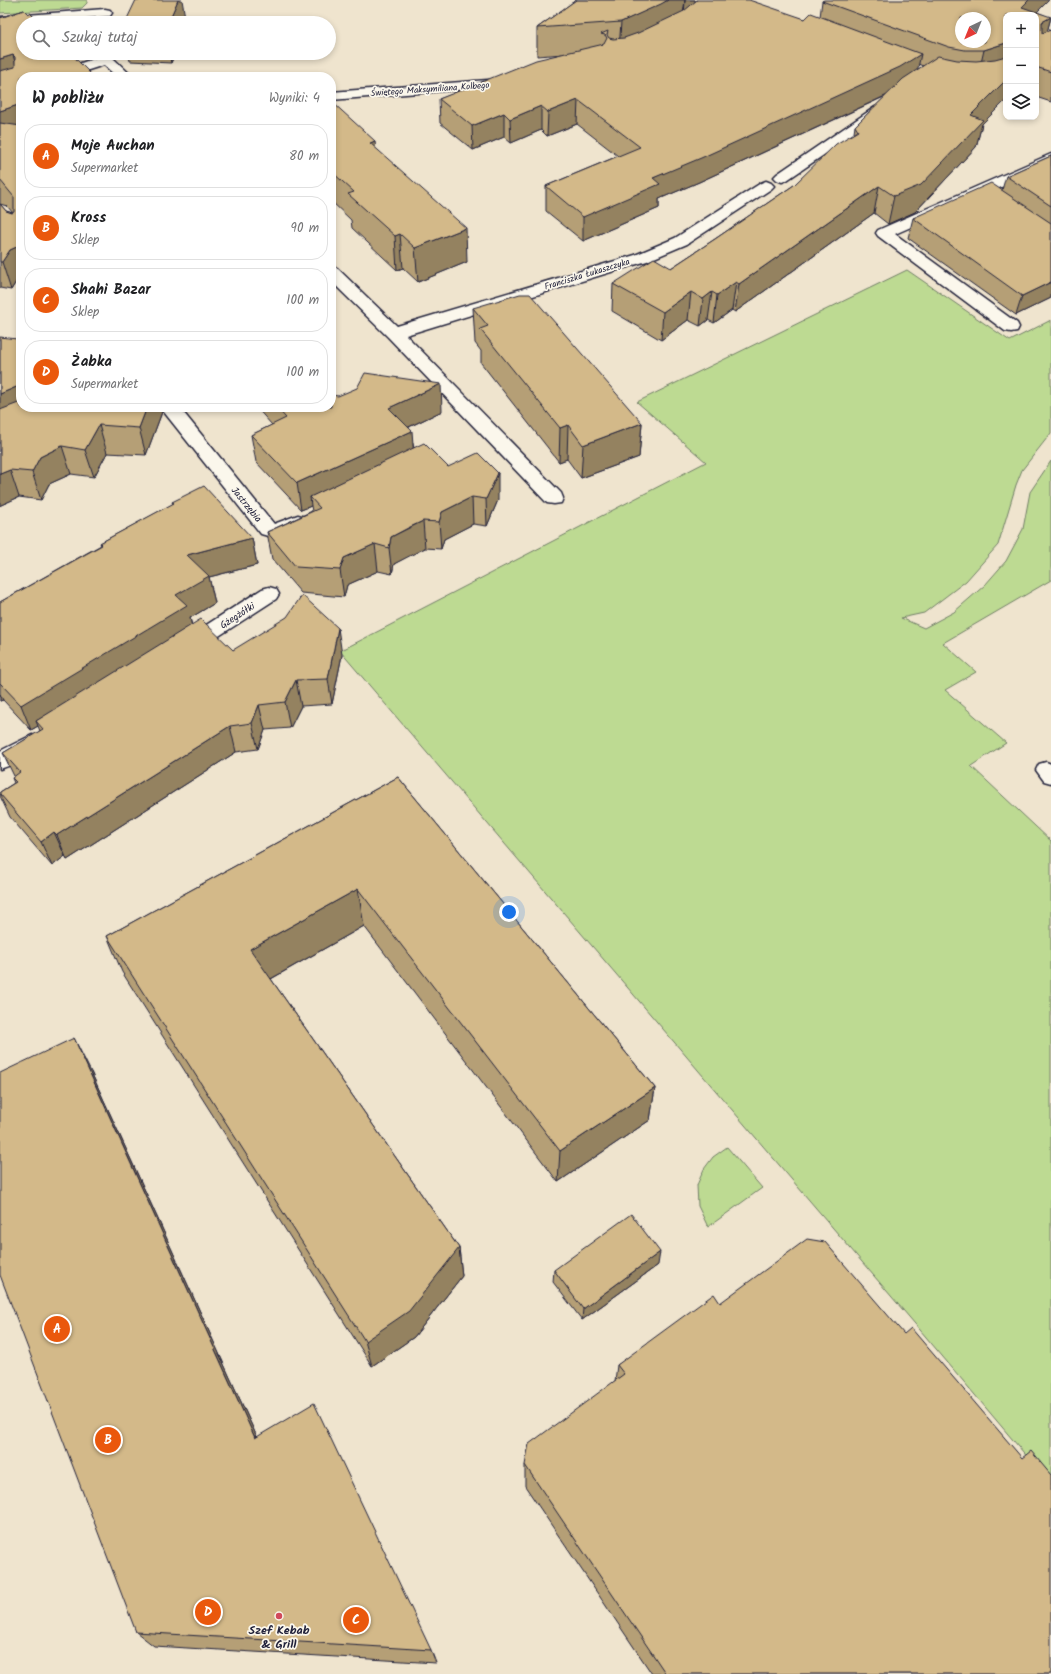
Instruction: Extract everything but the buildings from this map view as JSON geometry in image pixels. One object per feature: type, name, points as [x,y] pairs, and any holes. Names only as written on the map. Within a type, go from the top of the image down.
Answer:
[{"type":"street","points":[[58,16],[105,12]]},
{"type":"street","points":[[0,21],[16,20]]},
{"type":"street","points":[[66,72],[96,60]]},
{"type":"street","points":[[110,60],[121,72]]},
{"type":"street","name":"Świętego Maksymiliana Kolbego","points":[[336,96],[512,82]]},
{"type":"street","points":[[782,177],[892,102]]},
{"type":"street","points":[[1011,327],[884,233],[987,195],[1051,159]]},
{"type":"street","name":"Franciszka Łukaszczyka","points":[[394,333],[641,258],[681,241],[766,186]]},
{"type":"street","points":[[336,277],[394,333],[554,498]]},
{"type":"street","name":"Jastrzębia","points":[[173,412],[268,529],[275,531],[286,528],[314,514]]},
{"type":"street","name":"Gżegżółki","points":[[168,659],[269,594]]},
{"type":"street","points":[[0,761],[48,733]]},
{"type":"green space","points":[[0,0],[87,0],[87,3],[82,8],[0,13]]},
{"type":"green space","points":[[907,270],[1010,341],[1051,320],[1051,433],[1022,470],[998,545],[966,581],[924,613],[901,618],[924,628],[954,612],[985,585],[1006,561],[1023,529],[1030,492],[1051,461],[1051,580],[943,643],[976,672],[945,690],[1006,743],[971,766],[1051,841],[1051,1485],[340,651],[706,462],[637,402]]},
{"type":"green space","points":[[727,1147],[762,1188],[708,1227],[698,1206],[697,1185],[704,1169],[713,1157]]},
{"type":"place","name":"Moje Auchan","points":[[57,1329]]},
{"type":"place","name":"Kross","points":[[108,1440]]},
{"type":"place","name":"Żabka","points":[[208,1612]]},
{"type":"place","name":"Szef Kebab & Grill","points":[[279,1616]]},
{"type":"place","name":"Shahi Bazar","points":[[356,1620]]}]
